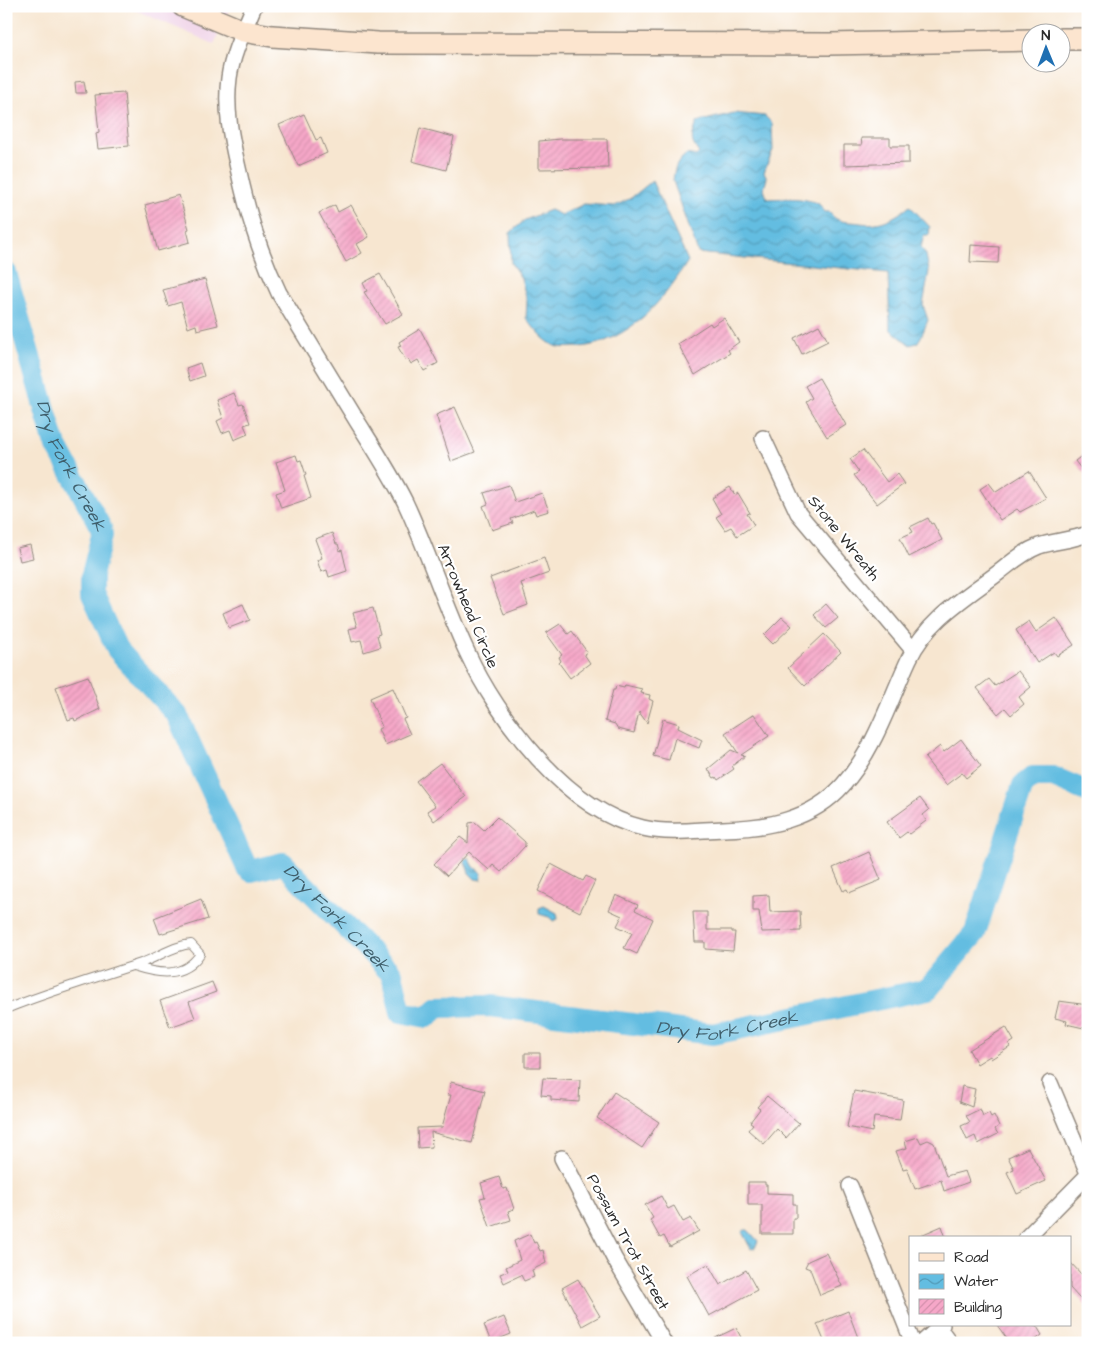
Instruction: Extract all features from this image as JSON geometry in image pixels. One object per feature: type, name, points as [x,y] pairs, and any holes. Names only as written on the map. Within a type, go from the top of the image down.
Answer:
[{"type":"main road","points":[[183,6],[243,31],[272,36],[378,44],[829,44],[1022,40]]},
{"type":"main road","points":[[1072,39],[1088,39]]},
{"type":"street","name":"Arrowhead Circle","points":[[254,6],[243,31],[229,75],[229,128],[249,220],[264,263],[279,294],[405,503],[466,650],[481,680],[499,709],[559,779],[588,802],[620,820],[660,831],[749,828],[788,820],[822,804],[848,778],[887,712],[913,650],[932,625],[947,611],[1018,557],[1038,547],[1088,534]]},
{"type":"street","name":"Stone Wreath","points":[[763,438],[798,513],[913,650]]},
{"type":"street","points":[[1028,1236],[1088,1174],[1050,1083]]},
{"type":"street","name":"Possum Trot Street","points":[[562,1158],[614,1258],[664,1343]]},
{"type":"street","points":[[850,1186],[913,1343]]},
{"type":"street","points":[[922,1343],[940,1327],[950,1343]]},
{"type":"lane","points":[[6,1010],[91,978],[133,966],[180,945],[191,944],[200,954],[192,965],[175,971],[156,974],[133,966]]},
{"type":"shaded area","points":[[126,6],[230,6],[214,44]]},
{"type":"water","points":[[734,113],[765,116],[772,123],[773,150],[764,172],[767,178],[764,189],[767,199],[793,198],[811,201],[818,203],[825,212],[829,212],[839,220],[868,224],[887,220],[910,206],[930,227],[929,235],[924,235],[921,247],[926,255],[929,271],[923,305],[928,320],[917,343],[910,345],[890,329],[888,273],[698,253],[673,181],[674,173],[678,162],[687,154],[696,156],[699,153],[692,141],[697,122]]},
{"type":"water","points":[[652,181],[688,261],[656,304],[629,328],[614,337],[580,347],[566,348],[549,343],[526,318],[527,301],[521,278],[511,263],[510,233],[525,220],[550,210],[561,215],[584,204],[615,206],[631,198]]},
{"type":"water","points":[[469,858],[474,867],[482,873],[481,880],[475,879],[469,873],[464,859]]},
{"type":"water","points":[[544,906],[557,913],[558,919],[553,921],[549,917],[539,914],[539,908]]},
{"type":"water","points":[[748,1230],[758,1241],[755,1248],[751,1249],[742,1232]]},
{"type":"building","points":[[84,81],[86,93],[76,93],[75,82]]},
{"type":"building","points":[[124,93],[129,146],[98,149],[96,133],[99,132],[95,95]]},
{"type":"building","points":[[304,114],[316,140],[321,138],[327,153],[298,166],[279,125]]},
{"type":"building","points":[[420,128],[454,137],[446,170],[412,161]]},
{"type":"building","points":[[861,138],[890,138],[890,146],[909,146],[909,163],[844,165],[844,145],[862,145]]},
{"type":"building","points":[[607,139],[608,168],[539,169],[539,141]]},
{"type":"building","points":[[179,195],[189,229],[187,230],[190,242],[158,251],[145,205]]},
{"type":"building","points":[[335,205],[338,212],[351,205],[369,237],[357,244],[362,253],[346,262],[319,213]]},
{"type":"building","points":[[971,245],[999,247],[998,263],[970,262]]},
{"type":"building","points":[[380,274],[403,314],[385,324],[364,292],[367,291],[363,283]]},
{"type":"building","points":[[205,279],[218,325],[197,330],[196,325],[188,328],[181,302],[168,306],[163,290]]},
{"type":"building","points":[[724,318],[739,342],[728,350],[730,353],[695,375],[678,344],[710,323],[712,326]]},
{"type":"building","points":[[819,325],[828,341],[802,354],[794,338]]},
{"type":"building","points":[[420,329],[438,363],[424,371],[418,360],[411,364],[408,359],[406,361],[398,347],[401,346],[399,342]]},
{"type":"building","points":[[200,363],[204,376],[190,381],[186,368]]},
{"type":"building","points":[[819,378],[846,425],[827,437],[806,402],[812,398],[805,386]]},
{"type":"building","points":[[234,393],[239,405],[243,404],[250,423],[244,425],[248,434],[234,440],[230,430],[222,433],[217,421],[223,418],[217,400]]},
{"type":"building","points":[[455,407],[475,452],[451,461],[436,415]]},
{"type":"building","points":[[863,450],[887,482],[897,474],[904,484],[877,504],[854,475],[859,472],[850,459]]},
{"type":"building","points":[[1088,451],[1088,478],[1075,461]]},
{"type":"building","points":[[296,455],[298,461],[301,460],[311,498],[281,508],[276,493],[285,490],[276,462]]},
{"type":"building","points":[[1029,471],[1046,498],[1020,512],[1017,509],[1000,520],[980,489],[989,483],[996,492]]},
{"type":"building","points":[[509,485],[515,502],[542,493],[549,511],[536,515],[534,510],[511,519],[513,523],[492,530],[483,506],[488,504],[484,493]]},
{"type":"building","points":[[730,487],[735,495],[738,493],[750,513],[747,514],[754,525],[737,536],[731,527],[725,530],[716,517],[721,514],[712,498]]},
{"type":"building","points":[[928,518],[931,524],[933,523],[942,540],[909,557],[900,538],[913,532],[910,527]]},
{"type":"building","points":[[332,533],[340,551],[342,550],[347,571],[329,577],[327,570],[321,572],[317,560],[322,558],[315,539]]},
{"type":"building","points":[[30,545],[33,558],[20,561],[17,548]]},
{"type":"building","points":[[544,558],[549,573],[521,583],[528,605],[504,614],[490,578]]},
{"type":"building","points":[[243,604],[250,620],[229,628],[223,613]]},
{"type":"building","points":[[826,604],[838,618],[826,628],[814,615]]},
{"type":"building","points":[[373,608],[380,634],[377,635],[380,647],[364,652],[361,640],[352,642],[349,629],[357,627],[353,613]]},
{"type":"building","points":[[782,617],[792,626],[773,644],[764,635]]},
{"type":"building","points":[[1056,618],[1074,645],[1057,656],[1054,652],[1037,663],[1016,630],[1029,621],[1036,632]]},
{"type":"building","points":[[560,624],[568,634],[572,631],[587,652],[584,654],[590,663],[570,678],[559,663],[561,661],[559,657],[562,655],[546,633]]},
{"type":"building","points":[[824,634],[841,652],[805,686],[788,668]]},
{"type":"building","points":[[1018,671],[1031,687],[1019,697],[1024,704],[1011,715],[1005,708],[998,714],[977,688],[989,679],[995,686]]},
{"type":"building","points":[[88,676],[100,709],[75,721],[74,718],[68,720],[56,687]]},
{"type":"building","points":[[625,685],[642,689],[641,693],[650,695],[649,699],[653,701],[647,723],[639,712],[634,733],[618,729],[615,724],[605,721],[613,690],[615,690],[616,686],[624,688]]},
{"type":"building","points":[[393,688],[406,718],[403,719],[410,734],[385,745],[378,729],[382,727],[370,698]]},
{"type":"building","points":[[754,714],[769,736],[741,755],[745,756],[732,766],[734,769],[718,780],[716,777],[714,778],[708,769],[731,750],[738,753],[725,733]]},
{"type":"building","points":[[663,719],[679,724],[678,728],[702,740],[699,748],[675,738],[669,760],[653,756]]},
{"type":"building","points":[[961,739],[981,766],[966,778],[962,773],[946,785],[925,758],[940,746],[944,752]]},
{"type":"building","points":[[440,763],[466,797],[434,821],[427,811],[435,806],[416,781]]},
{"type":"building","points":[[920,798],[929,810],[923,815],[926,821],[909,834],[907,832],[899,838],[887,822]]},
{"type":"building","points":[[497,817],[525,842],[525,846],[501,872],[493,865],[489,870],[469,852],[447,876],[434,864],[460,837],[468,843],[469,823],[475,822],[484,830]]},
{"type":"building","points":[[869,852],[881,880],[849,893],[847,889],[843,891],[833,868]]},
{"type":"building","points":[[551,864],[583,881],[586,876],[595,881],[580,912],[538,891]]},
{"type":"building","points":[[616,895],[638,905],[635,910],[653,919],[637,954],[624,948],[632,933],[617,926],[622,916],[609,910]]},
{"type":"building","points":[[769,895],[770,912],[800,911],[801,931],[762,932],[759,911],[753,911],[753,896]]},
{"type":"building","points":[[201,899],[208,919],[160,934],[154,918]]},
{"type":"building","points":[[693,912],[707,912],[707,930],[732,930],[732,932],[735,932],[733,951],[705,949],[705,942],[695,942]]},
{"type":"building","points":[[212,982],[216,992],[189,1002],[195,1018],[170,1027],[160,1001]]},
{"type":"building","points":[[1059,1001],[1088,1005],[1088,1029],[1066,1024],[1067,1021],[1055,1018]]},
{"type":"building","points":[[1006,1027],[1014,1041],[1009,1044],[1010,1047],[991,1059],[990,1056],[977,1064],[969,1050]]},
{"type":"building","points":[[525,1053],[540,1053],[540,1067],[525,1067]]},
{"type":"building","points":[[543,1078],[580,1080],[579,1102],[551,1100],[551,1096],[541,1095]]},
{"type":"building","points":[[451,1082],[485,1091],[472,1143],[431,1132],[432,1147],[418,1148],[417,1128],[442,1127],[451,1095],[448,1095]]},
{"type":"building","points":[[962,1086],[975,1089],[972,1107],[959,1102]]},
{"type":"building","points":[[854,1091],[903,1100],[900,1120],[874,1117],[872,1132],[847,1127]]},
{"type":"building","points":[[614,1092],[659,1122],[642,1148],[597,1118]]},
{"type":"building","points":[[767,1096],[799,1123],[786,1138],[777,1129],[764,1144],[748,1130],[753,1124],[750,1122],[760,1109],[757,1107]]},
{"type":"building","points":[[980,1109],[983,1116],[989,1113],[991,1117],[994,1115],[999,1126],[995,1129],[998,1134],[978,1144],[975,1136],[967,1140],[961,1126],[970,1122],[966,1116]]},
{"type":"building","points":[[918,1137],[921,1143],[928,1140],[934,1143],[946,1176],[965,1171],[969,1182],[944,1191],[941,1180],[915,1189],[907,1168],[903,1169],[896,1151],[907,1148],[905,1141]]},
{"type":"building","points":[[1028,1148],[1046,1181],[1017,1194],[1007,1172],[1014,1169],[1008,1157]]},
{"type":"building","points":[[499,1177],[503,1189],[507,1188],[514,1209],[508,1211],[511,1220],[490,1227],[480,1198],[485,1197],[481,1183]]},
{"type":"building","points":[[748,1182],[765,1182],[767,1193],[793,1194],[793,1204],[796,1204],[796,1218],[793,1218],[793,1234],[762,1234],[762,1205],[748,1205]]},
{"type":"building","points":[[661,1196],[668,1209],[674,1206],[683,1222],[691,1218],[699,1231],[670,1247],[664,1236],[660,1238],[650,1220],[653,1218],[645,1205]]},
{"type":"building","points":[[942,1226],[945,1236],[919,1236]]},
{"type":"building","points":[[530,1234],[540,1251],[543,1250],[546,1263],[532,1270],[534,1277],[524,1281],[521,1275],[504,1283],[500,1274],[508,1271],[506,1267],[520,1260],[514,1241]]},
{"type":"building","points":[[826,1253],[842,1286],[820,1295],[810,1269],[805,1267],[808,1261]]},
{"type":"building","points":[[708,1264],[720,1285],[746,1270],[757,1290],[709,1316],[687,1276]]},
{"type":"building","points":[[1072,1264],[1082,1275],[1088,1270],[1088,1308],[1072,1290]]},
{"type":"building","points":[[578,1279],[600,1316],[582,1326],[562,1288]]},
{"type":"building","points":[[848,1311],[860,1343],[825,1343],[817,1324]]},
{"type":"building","points":[[504,1317],[511,1334],[491,1342],[484,1325]]},
{"type":"building","points":[[998,1326],[1037,1326],[1042,1335],[1031,1343],[1010,1343]]},
{"type":"building","points":[[736,1328],[744,1343],[705,1343]]},
{"type":"waterway","name":"Dry Fork Creek","points":[[6,273],[54,441],[101,528],[102,535],[92,575],[92,594],[117,649],[177,715],[247,868],[251,871],[283,863],[392,974],[401,1012],[427,1017],[438,1007],[490,1006],[713,1034],[928,989],[975,933],[1023,785],[1033,777],[1053,777],[1088,792]]}]
